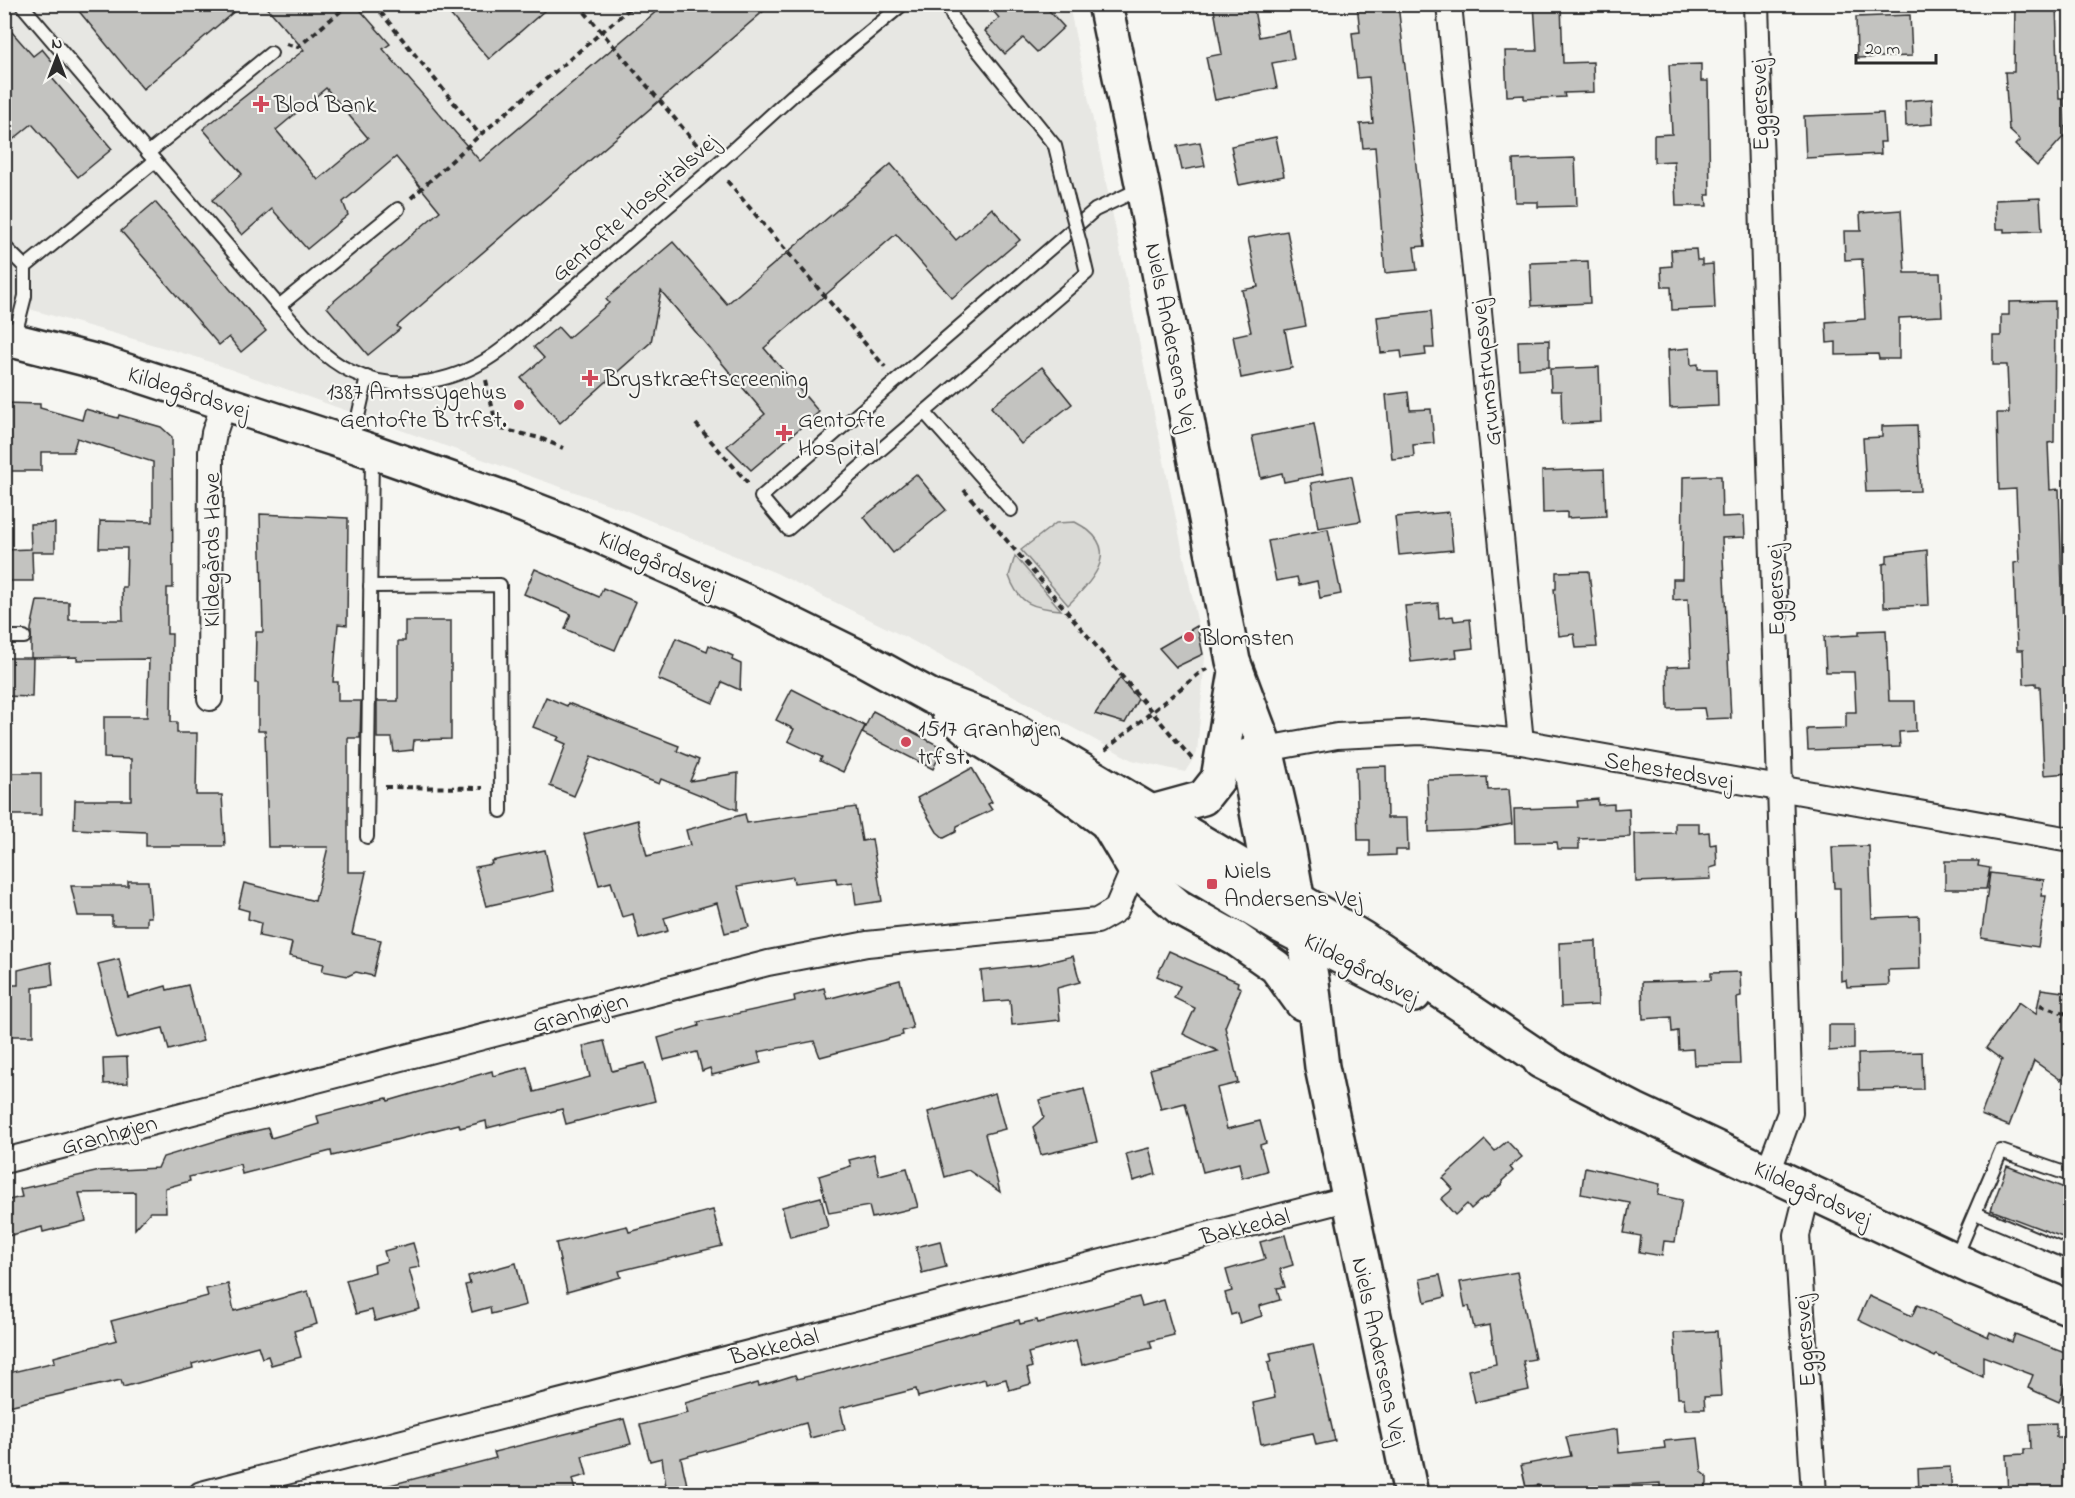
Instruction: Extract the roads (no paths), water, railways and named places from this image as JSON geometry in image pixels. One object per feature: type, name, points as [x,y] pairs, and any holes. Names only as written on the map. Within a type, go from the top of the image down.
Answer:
[{"type":"street","name":"Niels Andersens Vej","points":[[1106,4],[1235,666],[1244,755],[1269,882],[1292,932],[1411,1494]]},
{"type":"street","name":"Grumstrupsvej","points":[[1449,4],[1521,742]]},
{"type":"street","name":"Eggersvej","points":[[1755,4],[1790,1113],[1768,1172]]},
{"type":"street","name":"Kildegårdsvej","points":[[9,339],[102,363],[362,448],[584,529],[681,571],[863,659],[932,698],[1004,724],[1362,938],[1559,1071]]},
{"type":"street","name":"Kildegårds Have","points":[[210,698],[211,452],[214,433],[224,404]]},
{"type":"street","points":[[1152,812],[1203,798],[1218,779],[1244,755],[1235,666]]},
{"type":"street","name":"Kildegårdsvej","points":[[932,698],[980,739],[1061,789],[1106,822],[1292,932],[1635,1110],[1955,1260],[2070,1308]]},
{"type":"street","name":"Sehestedsvej","points":[[1244,755],[1337,736],[1421,732],[1521,742],[2070,840]]},
{"type":"street","name":"Niels Andersens Vej","points":[[1244,755],[1298,899],[1292,932],[1302,1003],[1322,1067]]},
{"type":"street","name":"Kildegårdsvej","points":[[1106,822],[1134,868],[1181,909],[1236,939],[1276,967],[1302,1003]]},
{"type":"street","name":"Granhøjen","points":[[4,1161],[768,963],[867,944],[1097,921],[1116,910],[1134,868]]},
{"type":"street","name":"Eggersvej","points":[[1808,1191],[1797,1235],[1814,1494]]},
{"type":"street","name":"Bakkedal","points":[[201,1494],[1347,1199]]},
{"type":"lane","name":"Gentofte Hospitalsvej","points":[[21,4],[279,306],[320,350],[350,371],[367,377],[417,383],[459,375],[482,365],[715,166],[792,96],[899,9],[913,4]]},
{"type":"lane","points":[[952,4],[951,13],[955,22],[1055,146],[1068,199],[1080,243],[1087,273],[788,529],[761,497],[1095,210],[1143,188]]},
{"type":"lane","points":[[25,267],[271,52]]},
{"type":"lane","points":[[279,306],[398,210]]},
{"type":"lane","points":[[4,246],[25,267],[25,296],[9,339]]},
{"type":"lane","points":[[367,377],[362,448],[370,586],[367,837]]},
{"type":"lane","points":[[925,413],[1011,510]]},
{"type":"lane","points":[[370,586],[500,585],[501,811]]},
{"type":"lane","points":[[4,637],[24,637]]},
{"type":"lane","points":[[1955,1260],[2001,1151],[2070,1175]]},
{"type":"lane","points":[[1975,1213],[2070,1253]]},
{"type":"place","name":"Blod Bank","points":[[261,104]]},
{"type":"place","name":"Brystkræftscreening","points":[[590,378]]},
{"type":"place","name":"1387 Amtssygehus Gentofte B trfst.","points":[[519,405]]},
{"type":"place","name":"Gentofte Hospital","points":[[784,433]]},
{"type":"place","name":"Blomsten","points":[[1189,637]]},
{"type":"place","name":"1517 Granhøjen trfst.","points":[[906,742]]},
{"type":"place","name":"Niels Andersens Vej","points":[[1212,884]]}]
